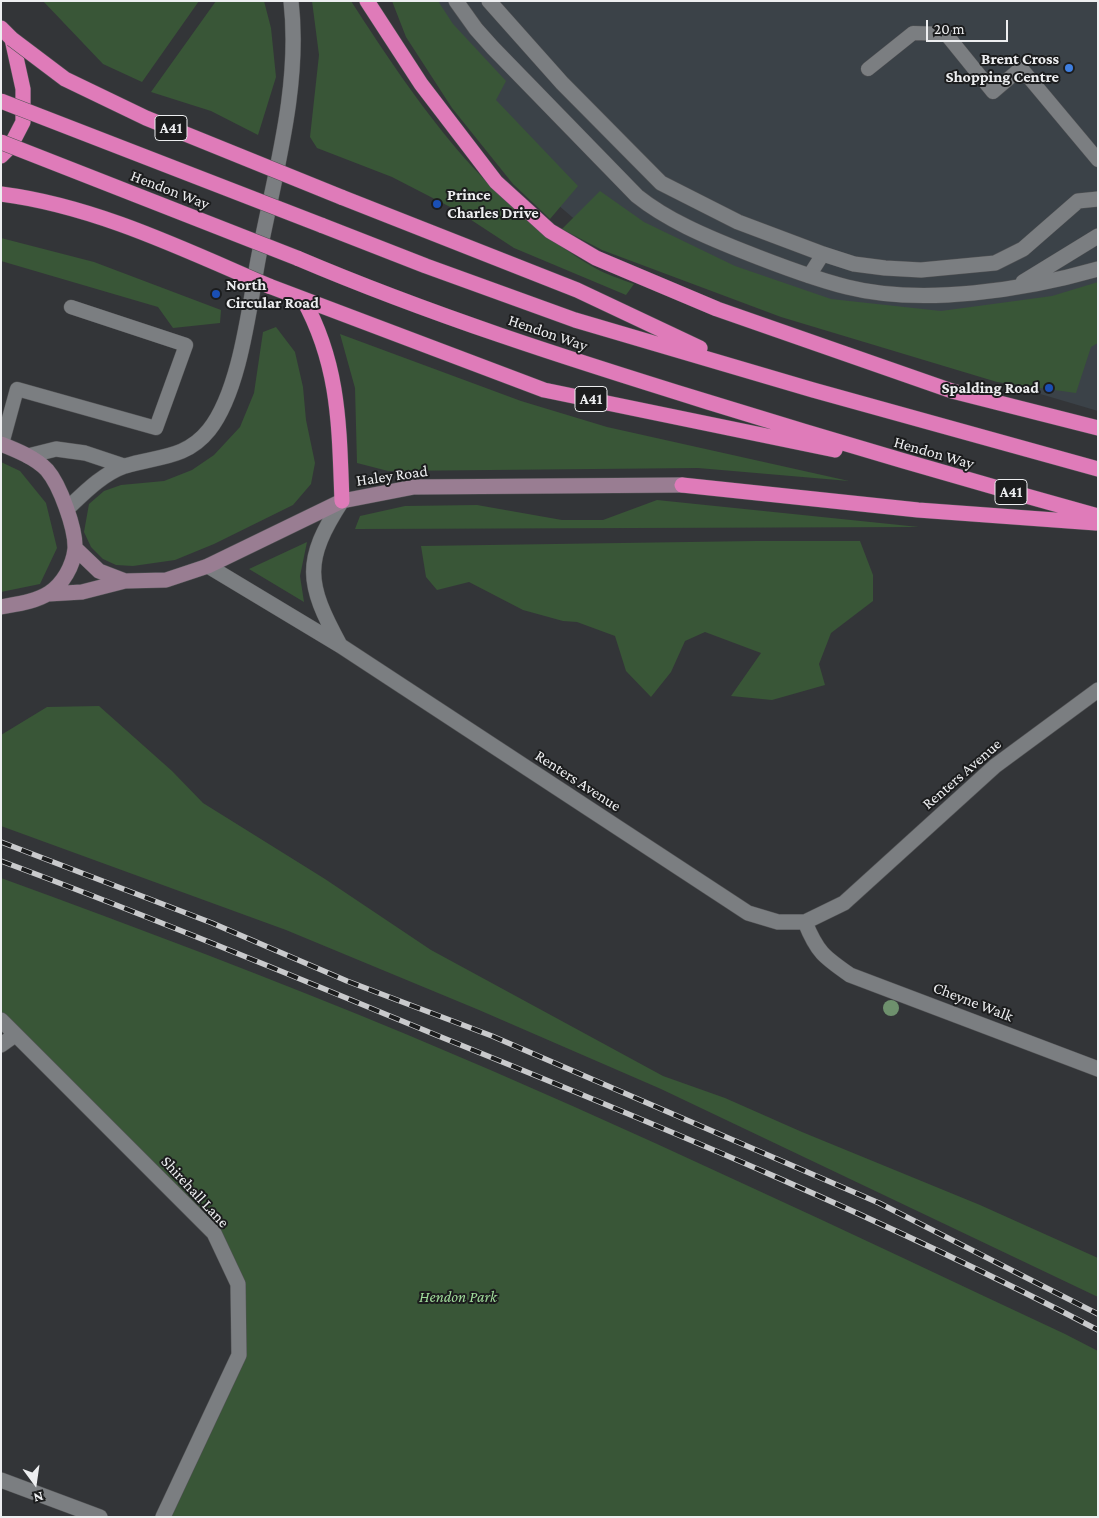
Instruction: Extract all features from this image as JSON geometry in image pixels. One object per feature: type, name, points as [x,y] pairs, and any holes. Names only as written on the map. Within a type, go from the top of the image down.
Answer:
[{"type":"highway","points":[[367,1],[421,84],[496,182],[550,231],[596,258],[717,309],[952,391],[1098,428]]},
{"type":"highway","points":[[1,156],[10,147],[23,122],[23,89],[4,30]]},
{"type":"highway","name":"A41","points":[[4,30],[65,79],[146,118],[577,290],[742,367]]},
{"type":"highway","name":"Hendon Way","points":[[1,100],[426,266],[575,320],[742,367],[813,390],[1098,469]]},
{"type":"highway","name":"Hendon Way","points":[[1,142],[362,285],[556,355],[925,469],[1098,516]]},
{"type":"highway","name":"A41","points":[[1,194],[38,199],[128,227],[302,299],[544,390],[925,469]]},
{"type":"highway","points":[[302,299],[315,321],[330,364],[338,420],[342,502]]},
{"type":"highway","points":[[682,485],[918,510],[1098,523]]},
{"type":"street","points":[[67,508],[100,479],[124,466],[164,458],[192,448],[210,429],[222,408],[239,359],[289,102],[294,32],[291,1]]},
{"type":"street","points":[[456,1],[476,29],[520,78],[621,181],[646,203],[686,226],[730,246],[809,276],[848,288],[887,294],[922,295],[1015,287],[1068,278],[1098,269]]},
{"type":"street","points":[[489,1],[562,83],[661,183],[738,222],[823,254],[854,264],[921,270],[995,263],[1023,249],[1078,201],[1098,199]]},
{"type":"street","points":[[1015,287],[1098,236]]},
{"type":"street","points":[[1,607],[32,601],[48,594],[62,582],[70,568],[75,548],[67,508],[58,486],[47,470],[28,456],[2,444]]},
{"type":"street","points":[[28,456],[56,449],[85,453],[124,466]]},
{"type":"street","name":"Haley Road","points":[[48,594],[82,592],[125,581],[166,580],[208,566],[342,502],[414,487],[682,485]]},
{"type":"street","name":"Renters Avenue","points":[[341,646],[318,603],[313,574],[316,551],[325,528],[342,502]]},
{"type":"street","name":"Haley Road","points":[[75,548],[99,571],[125,581]]},
{"type":"street","name":"Renters Avenue","points":[[208,566],[341,646],[748,913],[778,922],[805,922],[844,903],[995,766],[1098,690]]},
{"type":"street","name":"Cheyne Walk","points":[[805,922],[815,947],[850,975],[1098,1069]]},
{"type":"street","name":"Shirehall Lane","points":[[1,1020],[214,1234],[238,1284],[239,1355],[163,1517]]},
{"type":"street","points":[[1,1045],[14,1035]]},
{"type":"street","points":[[1,1480],[100,1517]]},
{"type":"lane","points":[[868,69],[913,33],[946,34],[993,92],[1021,68],[1098,160]]},
{"type":"lane","points":[[809,276],[823,254]]},
{"type":"lane","points":[[2,444],[17,389],[156,428],[186,345],[71,307]]},
{"type":"shaded area","points":[[401,1],[1098,1],[1098,411],[942,365],[594,236],[477,135]]},
{"type":"green space","points":[[43,1],[199,1],[142,82],[103,64]]},
{"type":"green space","points":[[216,1],[264,1],[271,28],[276,77],[258,135],[211,111],[151,92]]},
{"type":"green space","points":[[312,1],[351,1],[429,115],[488,183],[556,243],[595,268],[634,284],[626,295],[514,248],[456,210],[392,177],[317,148],[310,137],[319,55]]},
{"type":"green space","points":[[392,1],[438,1],[453,24],[506,81],[496,100],[578,186],[550,219],[513,184],[452,108],[406,37]]},
{"type":"green space","points":[[600,191],[644,222],[735,266],[831,299],[941,311],[1052,296],[1098,282],[1098,343],[1091,347],[1076,393],[997,382],[781,317],[602,250],[562,229]]},
{"type":"green space","points":[[1,238],[94,262],[221,310],[220,323],[173,328],[158,307],[1,261]]},
{"type":"green space","points":[[276,327],[295,352],[303,387],[306,420],[315,463],[311,484],[293,505],[214,544],[175,560],[133,566],[116,565],[103,559],[91,547],[84,532],[89,504],[104,491],[121,485],[164,481],[192,470],[214,455],[240,427],[254,393],[263,332]]},
{"type":"green space","points":[[340,334],[521,401],[607,427],[849,481],[698,468],[388,471],[357,463],[355,388]]},
{"type":"green space","points":[[1,462],[20,471],[46,503],[57,548],[40,584],[1,592]]},
{"type":"green space","points":[[657,500],[919,527],[355,529],[360,516],[405,506],[477,505],[562,520],[603,520]]},
{"type":"green space","points":[[860,541],[873,575],[873,601],[831,633],[819,664],[825,685],[772,700],[731,696],[761,653],[705,632],[685,641],[671,672],[651,697],[626,671],[615,636],[577,622],[563,621],[523,610],[469,582],[437,590],[426,577],[421,546]]},
{"type":"green space","points":[[307,542],[300,576],[304,602],[249,569]]},
{"type":"green space","points":[[99,706],[172,771],[203,803],[325,879],[431,950],[663,1076],[725,1098],[802,1132],[980,1205],[1098,1258],[1098,1297],[661,1089],[479,1010],[286,930],[1,826],[1,735],[47,707]]},
{"type":"green space","name":"Hendon Park","points":[[1,878],[256,974],[358,1014],[491,1070],[738,1181],[1098,1351],[1098,1517],[163,1517],[239,1355],[237,1284],[216,1233],[1,1018]]},
{"type":"railway","points":[[1,842],[212,923],[347,981],[492,1036],[879,1203],[1098,1314]]},
{"type":"railway","points":[[1,861],[222,947],[690,1140],[937,1250],[1098,1330]]},
{"type":"place","name":"Brent Cross Shopping Centre","points":[[1069,68]]},
{"type":"place","name":"Prince Charles Drive","points":[[437,204]]},
{"type":"place","name":"North Circular Road","points":[[216,294]]},
{"type":"place","name":"Spalding Road","points":[[1049,388]]}]
